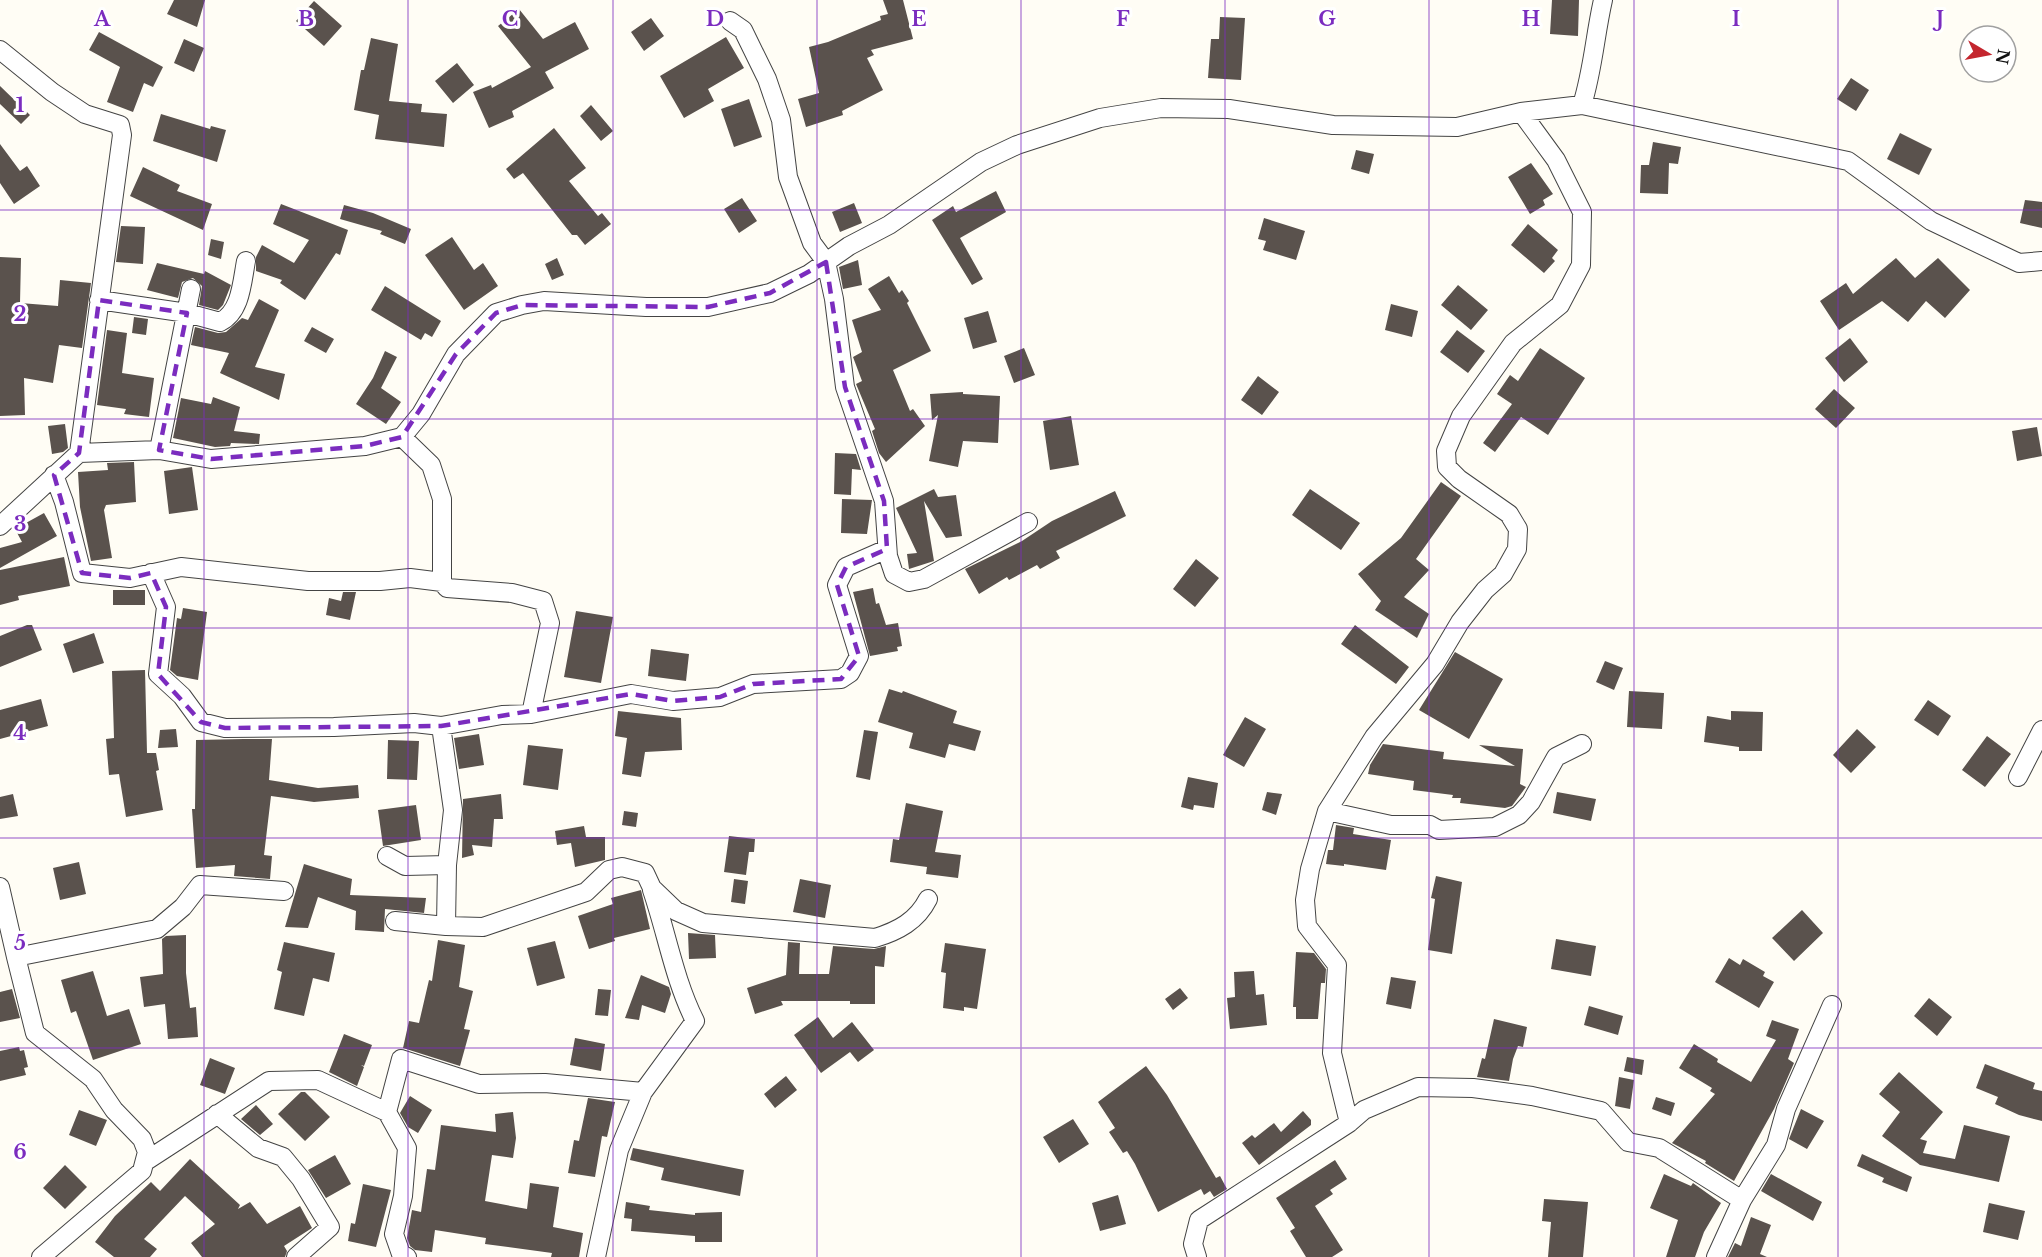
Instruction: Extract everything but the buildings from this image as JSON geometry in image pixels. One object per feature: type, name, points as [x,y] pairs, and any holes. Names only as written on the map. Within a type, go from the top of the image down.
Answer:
[{"type":"street","points":[[1582,105],[1592,73],[1603,0]]},
{"type":"street","points":[[730,21],[743,30],[767,79],[781,120],[788,177],[812,243],[826,262],[834,299],[845,387],[884,501],[887,549],[894,574],[909,582],[924,579],[1028,522]]},
{"type":"street","points":[[0,50],[52,92],[86,114],[120,126],[122,135],[79,453]]},
{"type":"street","points":[[0,526],[79,453],[159,450],[211,459],[365,446],[402,437],[421,414],[456,354],[496,313],[544,301],[646,307],[708,307],[770,294],[809,274],[849,246],[889,225],[981,162],[1048,133],[1100,118],[1161,108],[1200,107],[1333,125],[1448,127],[1521,112],[1582,105],[1848,161],[1932,221],[2019,262],[2042,261]]},
{"type":"street","points":[[1348,1123],[1332,1053],[1337,965],[1307,926],[1305,900],[1310,870],[1327,811],[1374,737],[1435,664],[1460,622],[1485,590],[1503,574],[1517,549],[1518,529],[1509,514],[1459,479],[1447,466],[1446,451],[1461,416],[1513,343],[1560,304],[1581,265],[1582,212],[1556,160],[1521,112]]},
{"type":"street","points":[[99,300],[187,313],[220,322],[230,317],[237,303],[246,261]]},
{"type":"street","points":[[159,450],[191,289]]},
{"type":"street","points":[[402,437],[431,465],[442,499],[442,582],[447,588],[512,593],[543,601],[550,623],[531,714]]},
{"type":"street","points":[[54,475],[64,502],[82,573],[120,578],[181,567],[308,581],[381,581],[410,578],[442,582]]},
{"type":"street","points":[[151,573],[166,607],[158,674],[182,696],[201,722],[225,728],[334,727],[414,723],[441,726],[502,715],[531,714],[631,694],[673,701],[720,697],[753,684],[841,679],[850,673],[860,656],[837,585],[846,567],[887,549]]},
{"type":"street","points":[[441,726],[453,810],[447,865],[446,926]]},
{"type":"street","points":[[2018,777],[2042,730]]},
{"type":"street","points":[[1327,811],[1391,825],[1430,825],[1439,830],[1495,827],[1519,815],[1531,802],[1556,757],[1582,744]]},
{"type":"street","points":[[387,856],[405,866],[447,865]]},
{"type":"street","points":[[395,921],[483,927],[586,892],[609,870],[622,867],[645,873],[668,938],[679,988],[695,1022],[643,1092],[619,1150],[596,1257]]},
{"type":"street","points":[[16,957],[157,929],[183,907],[200,885],[284,891]]},
{"type":"street","points":[[0,887],[35,1033],[93,1079],[114,1110],[142,1139],[147,1152],[142,1171],[41,1257]]},
{"type":"street","points":[[652,888],[676,911],[703,923],[875,938],[893,932],[920,914],[928,899]]},
{"type":"street","points":[[1716,1257],[1742,1200],[1776,1145],[1786,1109],[1832,1005]]},
{"type":"street","points":[[387,1112],[401,1059],[479,1084],[545,1083],[643,1092]]},
{"type":"street","points":[[146,1161],[269,1081],[318,1080],[387,1112],[407,1148],[403,1196],[394,1234],[401,1254],[407,1257]]},
{"type":"street","points":[[1197,1257],[1193,1244],[1200,1221],[1364,1110],[1418,1087],[1473,1088],[1532,1096],[1601,1111],[1628,1142],[1659,1148],[1742,1200]]},
{"type":"street","points":[[217,1114],[258,1148],[283,1157],[302,1179],[330,1227],[296,1257]]},
{"type":"highlighted area","points":[[826,262],[845,387],[884,501],[887,549],[846,567],[837,585],[859,656],[841,679],[753,684],[720,697],[673,701],[631,694],[441,726],[225,728],[201,722],[158,674],[166,607],[151,573],[130,578],[82,573],[54,475],[79,453],[99,300],[187,313],[159,450],[211,459],[365,446],[402,437],[456,354],[496,313],[522,305],[708,307],[770,293]]}]
